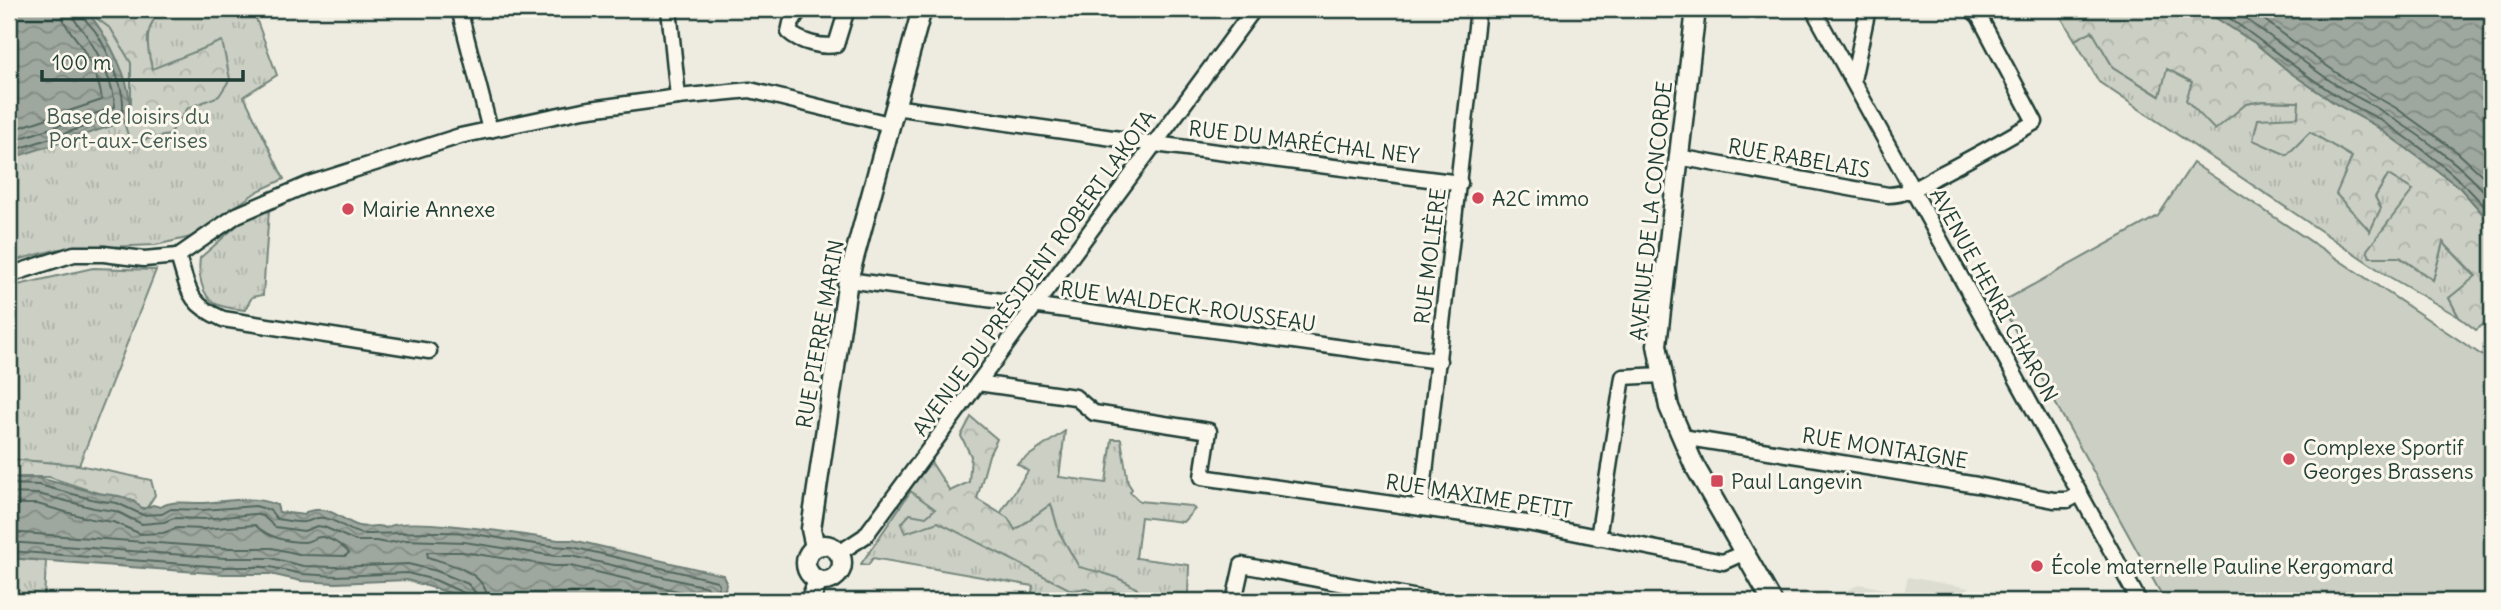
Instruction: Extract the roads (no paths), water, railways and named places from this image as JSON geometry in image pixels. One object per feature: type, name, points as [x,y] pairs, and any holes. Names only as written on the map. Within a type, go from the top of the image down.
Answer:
[{"type":"street","points":[[459,9],[490,130]]},
{"type":"street","points":[[668,9],[678,97]]},
{"type":"street","points":[[800,9],[789,32],[795,37],[827,47],[836,46],[847,9]]},
{"type":"street","name":"RUE PIERRE MARIN","points":[[815,547],[811,528],[848,279],[922,9]]},
{"type":"street","name":"AVENUE DU PRÉSIDENT ROBERT LAKOTA","points":[[839,553],[865,536],[1254,9]]},
{"type":"street","name":"RUE MOLIÈRE","points":[[1421,508],[1478,9]]},
{"type":"street","name":"AVENUE DE LA CONCORDE","points":[[1696,9],[1657,345],[1670,407],[1694,465],[1772,601]]},
{"type":"street","name":"AVENUE HENRI CHARON","points":[[1813,9],[2140,601]]},
{"type":"street","points":[[1853,80],[1868,9]]},
{"type":"street","points":[[1912,189],[2035,122],[1979,16],[1971,9]]},
{"type":"street","name":"RUE DU MARÉCHAL NEY","points":[[178,256],[237,215],[309,184],[460,136],[583,110],[750,90],[891,115],[1155,144],[1460,183]]},
{"type":"street","name":"RUE RABELAIS","points":[[1678,157],[1888,195],[1899,195],[1912,189]]},
{"type":"street","points":[[9,275],[74,254],[104,254],[144,259],[178,256],[191,296],[204,311],[223,319],[429,351]]},
{"type":"street","name":"RUE WALDECK-ROUSSEAU","points":[[848,279],[1438,362]]},
{"type":"street","points":[[1598,538],[1623,377],[1662,375]]},
{"type":"street","name":"RUE MAXIME PETIT","points":[[978,383],[1075,397],[1094,413],[1209,431],[1202,477],[1527,523],[1723,562],[1745,552]]},
{"type":"street","name":"RUE MONTAIGNE","points":[[1682,438],[1977,485],[2054,500],[2068,500],[2079,494]]},
{"type":"street","points":[[830,546],[839,553],[842,563],[839,574],[830,581],[818,581],[809,573],[807,556],[815,547],[830,546]]},
{"type":"street","points":[[1234,601],[1242,565],[1434,601]]},
{"type":"street","points":[[810,601],[818,581]]},
{"type":"water","points":[[9,9],[84,9],[111,46],[126,81],[129,112],[124,122],[9,159]]},
{"type":"water","points":[[2202,9],[2492,9],[2492,224],[2460,188],[2439,172],[2373,124],[2336,104],[2291,73],[2255,43]]},
{"type":"water","points":[[9,478],[39,478],[119,496],[132,500],[143,509],[177,502],[204,503],[250,499],[277,505],[279,512],[305,515],[306,512],[315,510],[329,511],[363,527],[386,528],[397,524],[416,523],[573,540],[723,575],[726,582],[724,601],[467,601],[407,580],[336,583],[301,581],[270,574],[224,574],[9,558]]},
{"type":"place","name":"A2C immo","points":[[1478,198]]},
{"type":"place","name":"Mairie Annexe","points":[[348,209]]},
{"type":"place","name":"Complexe Sportif Georges Brassens","points":[[2289,459]]},
{"type":"place","name":"Paul Langevin","points":[[1717,481]]},
{"type":"place","name":"École maternelle Pauline Kergomard","points":[[2037,566]]},
{"type":"park label","name":"Base de loisirs du Port-aux-Cerises","points":[[128,128]]}]
